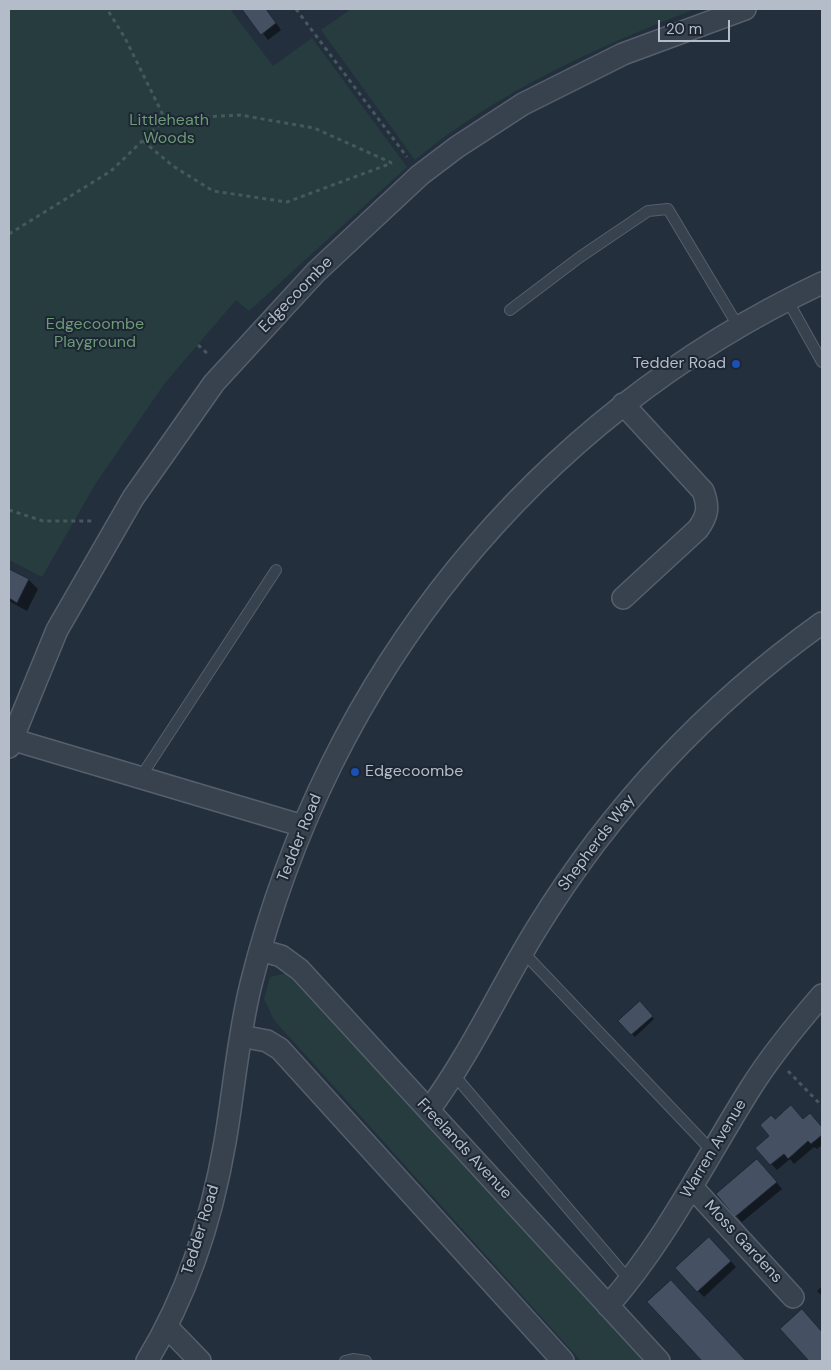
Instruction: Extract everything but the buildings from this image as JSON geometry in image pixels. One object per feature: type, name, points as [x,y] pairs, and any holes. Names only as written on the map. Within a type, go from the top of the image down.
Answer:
[{"type":"street","name":"Edgecoombe","points":[[10,743],[57,630],[133,498],[214,383],[316,272],[420,176],[457,146],[523,104],[623,54],[745,9]]},
{"type":"street","name":"Tedder Road","points":[[147,1361],[168,1328],[191,1268],[210,1208],[224,1145],[250,986],[280,887],[303,826],[336,753],[368,694],[398,647],[431,602],[484,537],[547,471],[623,404],[738,326],[822,283]]},
{"type":"street","points":[[623,404],[703,491],[708,504],[706,518],[698,529],[623,598]]},
{"type":"street","name":"Shepherds Way","points":[[429,1110],[454,1076],[523,952],[574,870],[622,806],[648,777],[729,697],[785,650],[822,623]]},
{"type":"street","points":[[10,743],[140,778],[303,826]]},
{"type":"street","name":"Freelands Avenue","points":[[260,950],[281,956],[300,970],[659,1361]]},
{"type":"street","name":"Warren Avenue","points":[[608,1306],[630,1281],[692,1187],[712,1151],[773,1055],[822,995]]},
{"type":"street","points":[[241,1036],[267,1041],[280,1049],[563,1361]]},
{"type":"street","name":"Moss Gardens","points":[[692,1187],[793,1296]]},
{"type":"street","points":[[168,1328],[200,1361]]},
{"type":"lane","points":[[510,310],[580,257],[648,211],[668,209],[738,326]]},
{"type":"lane","points":[[787,300],[822,362]]},
{"type":"lane","points":[[140,778],[276,570]]},
{"type":"lane","points":[[523,952],[712,1151]]},
{"type":"lane","points":[[454,1076],[630,1281]]},
{"type":"lane","points":[[345,1361],[353,1359],[366,1361]]},
{"type":"path","points":[[107,9],[126,38],[165,119]]},
{"type":"path","points":[[296,9],[420,176]]},
{"type":"path","points":[[9,234],[111,171],[165,119],[240,115],[314,128],[420,176]]},
{"type":"path","points":[[143,141],[173,166],[213,191],[287,202],[392,163]]},
{"type":"path","points":[[9,510],[43,521],[120,521]]},
{"type":"path","points":[[773,1055],[822,1106]]},
{"type":"green space","name":"Littleheath Woods","points":[[9,9],[230,9],[273,66],[312,38],[407,167],[249,311],[236,300],[165,383],[96,483],[42,577],[9,560]]},
{"type":"green space","points":[[351,9],[695,9],[621,39],[549,73],[480,113],[415,160],[321,30]]},
{"type":"green space","points":[[287,973],[647,1361],[581,1361],[274,1020],[264,999],[270,977]]},
{"type":"place","name":"Tedder Road","points":[[736,364]]},
{"type":"place","name":"Edgecoombe","points":[[355,772]]},
{"type":"park label","name":"Edgecoombe Playground","points":[[95,334]]}]
